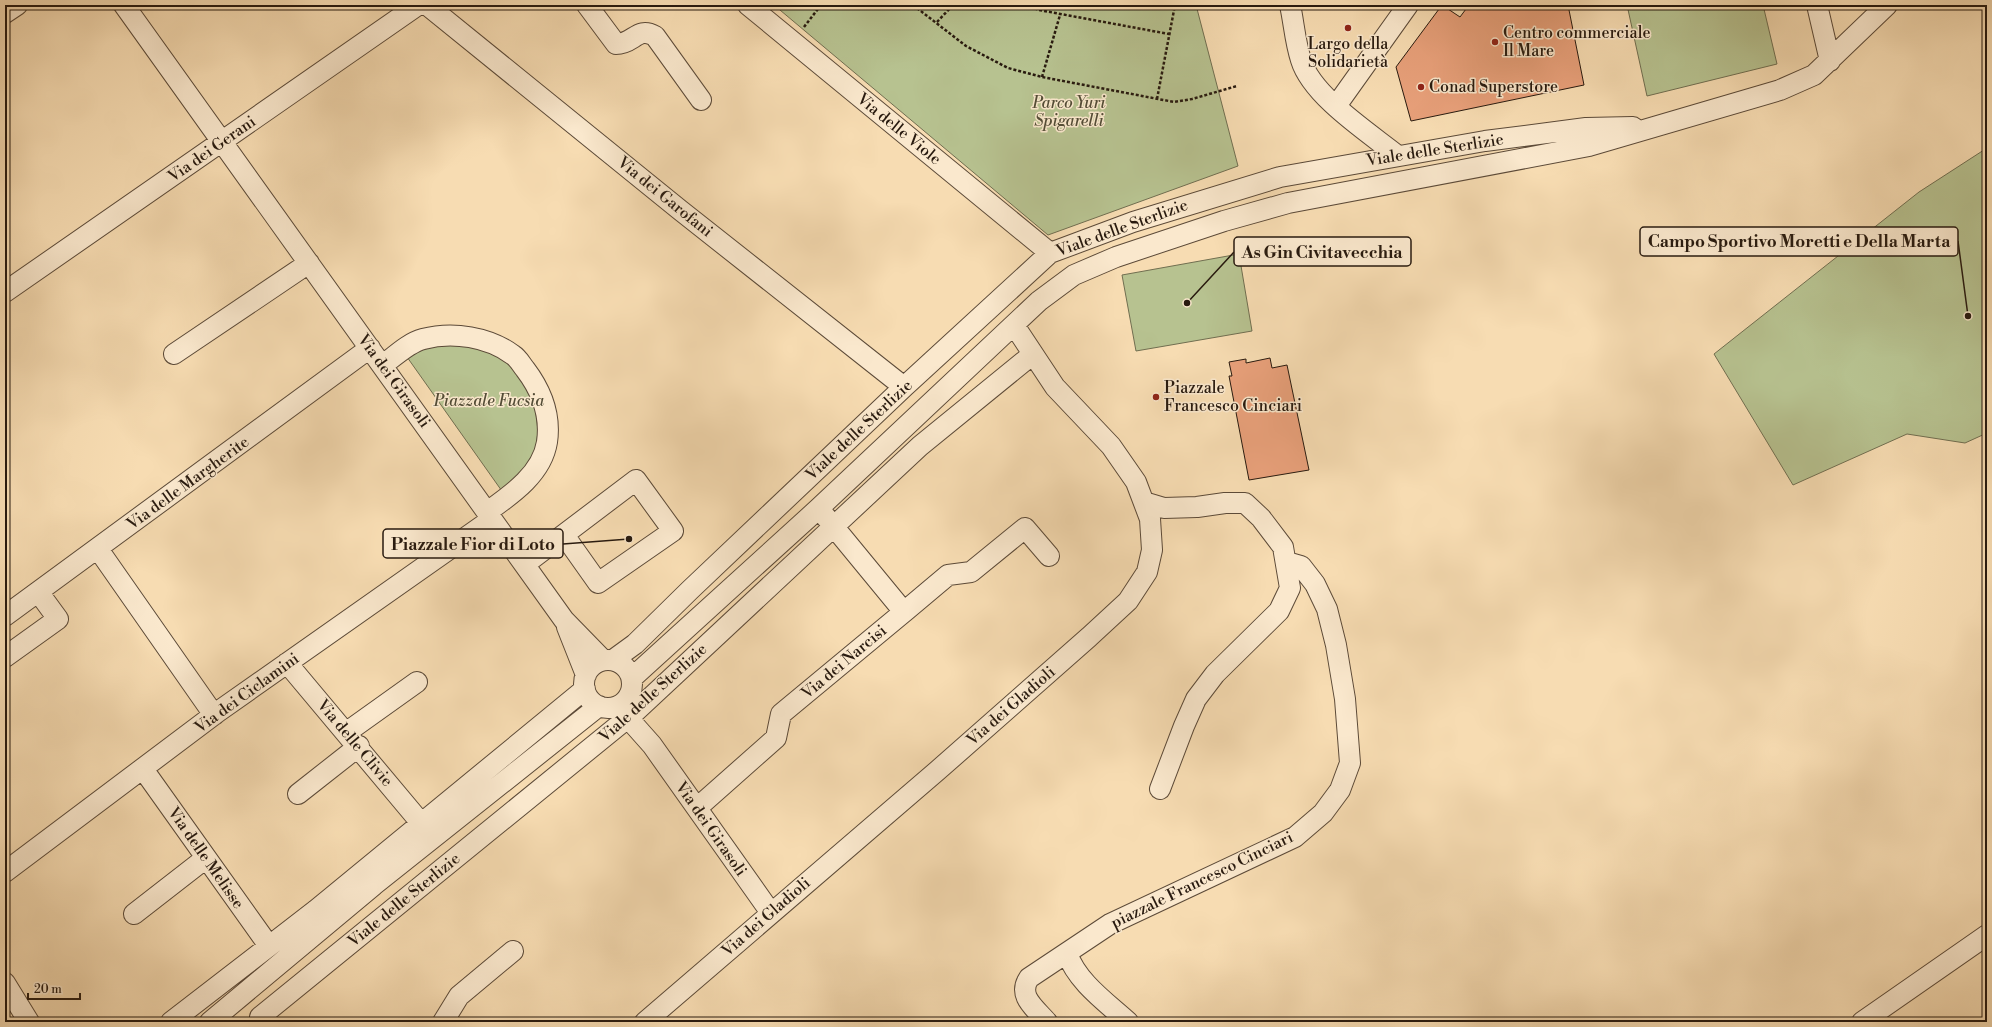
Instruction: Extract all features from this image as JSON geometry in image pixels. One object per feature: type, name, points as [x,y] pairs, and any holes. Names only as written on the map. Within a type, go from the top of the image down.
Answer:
[{"type":"street","points":[[5,13],[17,5]]},
{"type":"street","name":"Via dei Girasoli","points":[[124,5],[564,620],[608,660]]},
{"type":"street","name":"Via dei Gerani","points":[[5,292],[418,5]]},
{"type":"street","name":"Via dei Garofani","points":[[427,5],[686,215],[904,387]]},
{"type":"street","points":[[587,5],[616,44],[623,44],[642,32],[648,32],[655,36],[701,100]]},
{"type":"street","name":"Via delle Viole","points":[[748,5],[1050,253]]},
{"type":"street","points":[[1290,5],[1301,60],[1312,83],[1336,106],[1398,156]]},
{"type":"street","points":[[1336,106],[1408,5]]},
{"type":"street","points":[[1817,5],[1830,61]]},
{"type":"street","name":"Viale delle Sterlizie","points":[[210,1022],[374,885],[623,703],[819,508],[1039,301],[1074,275],[1116,257],[1224,221],[1288,203],[1589,146],[1663,126],[1780,90],[1814,75],[1888,5]]},
{"type":"street","name":"Viale delle Sterlizie","points":[[608,660],[635,644],[904,387],[1050,253],[1134,222],[1253,184],[1280,177],[1485,141],[1586,128],[1663,126]]},
{"type":"street","points":[[174,354],[309,263]]},
{"type":"street","name":"Via dei Gladioli","points":[[645,1022],[937,771],[1128,601],[1147,572],[1152,550],[1150,519],[1136,482],[1111,446],[1055,387],[1014,325]]},
{"type":"street","points":[[383,365],[406,347],[423,339],[449,336],[470,337],[493,343],[515,356],[530,375],[541,394],[547,416],[547,443],[532,474],[490,515]]},
{"type":"street","name":"Via delle Margherite","points":[[5,616],[39,593],[370,348]]},
{"type":"street","name":"Viale delle Sterlizie","points":[[262,1019],[623,703],[834,527],[920,446],[1033,354]]},
{"type":"street","points":[[525,564],[636,480],[673,531],[598,582],[564,535]]},
{"type":"street","points":[[1144,502],[1164,508],[1197,507],[1225,503],[1245,504],[1261,518],[1283,547],[1287,562],[1290,588],[1279,611],[1215,674],[1196,699],[1160,789]]},
{"type":"street","points":[[819,508],[904,612]]},
{"type":"street","name":"Via dei Ciclamini","points":[[5,872],[214,715],[490,515]]},
{"type":"street","name":"Via dei Narcisi","points":[[697,808],[776,738],[781,714],[948,576],[971,572],[1025,528],[1049,556]]},
{"type":"street","points":[[98,549],[214,715]]},
{"type":"street","name":"piazzale Francesco Cinciari","points":[[1047,1022],[1025,995],[1024,985],[1029,978],[1043,967],[1110,924],[1295,837],[1324,813],[1340,790],[1350,764],[1345,699],[1336,645],[1327,609],[1315,584],[1301,566],[1287,562]]},
{"type":"street","points":[[5,657],[58,619],[39,593]]},
{"type":"street","name":"Via dei Girasoli","points":[[564,620],[585,682]]},
{"type":"street","points":[[171,1022],[316,910],[421,823],[585,682],[594,664],[608,660],[622,663],[628,670],[623,703],[588,698],[585,682]]},
{"type":"street","name":"Via delle Clivie","points":[[287,663],[353,739],[421,823]]},
{"type":"street","points":[[298,794],[353,739],[417,682]]},
{"type":"street","name":"Via dei Girasoli","points":[[623,703],[771,913]]},
{"type":"street","name":"Via delle Melisse","points":[[143,769],[269,946]]},
{"type":"street","points":[[134,914],[206,858]]},
{"type":"street","points":[[1862,1022],[1987,935]]},
{"type":"street","points":[[443,1022],[459,996],[513,951]]},
{"type":"street","points":[[1067,953],[1070,962],[1082,979],[1128,1022]]},
{"type":"street","points":[[5,983],[29,1022]]},
{"type":"street","points":[[241,995],[262,1019]]},
{"type":"path","points":[[793,42],[821,5]]},
{"type":"path","points":[[914,5],[966,46],[1008,68],[1042,77],[1174,102],[1237,86]]},
{"type":"path","points":[[937,22],[953,5]]},
{"type":"path","points":[[1025,5],[1060,15],[1169,34]]},
{"type":"path","points":[[1157,99],[1175,5]]},
{"type":"path","points":[[1042,77],[1060,15]]},
{"type":"green space","name":"Parco Yuri Spigarelli","points":[[774,5],[1196,5],[1238,166],[1048,235]]},
{"type":"green space","points":[[1627,5],[1763,5],[1777,64],[1647,96]]},
{"type":"green space","points":[[1987,148],[1987,433],[1965,443],[1907,434],[1793,485],[1714,354],[1919,192]]},
{"type":"green space","points":[[1239,254],[1252,331],[1136,351],[1122,275]]},
{"type":"green space","name":"Piazzale Fucsia","points":[[450,343],[491,351],[515,368],[535,404],[538,431],[536,449],[527,470],[504,494],[407,357],[421,350]]},
{"type":"building","name":"Centro commerciale Il Mare","points":[[1442,5],[1460,17],[1469,5],[1568,5],[1584,85],[1411,121],[1396,67]]},
{"type":"building","points":[[1270,358],[1272,368],[1287,365],[1309,470],[1249,480],[1229,376],[1232,376],[1229,362],[1246,359],[1246,363]]},
{"type":"place","name":"Largo della Solidarietà","points":[[1348,28]]},
{"type":"place","name":"Centro commerciale Il Mare","points":[[1495,42]]},
{"type":"place","name":"Conad Superstore","points":[[1421,87]]},
{"type":"place","name":"As Gin Civitavecchia","points":[[1187,303]]},
{"type":"place","name":"Campo Sportivo Moretti e Della Marta","points":[[1968,316]]},
{"type":"place","name":"Piazzale Francesco Cinciari","points":[[1156,397]]},
{"type":"place","name":"Piazzale Fior di Loto","points":[[629,539]]}]
